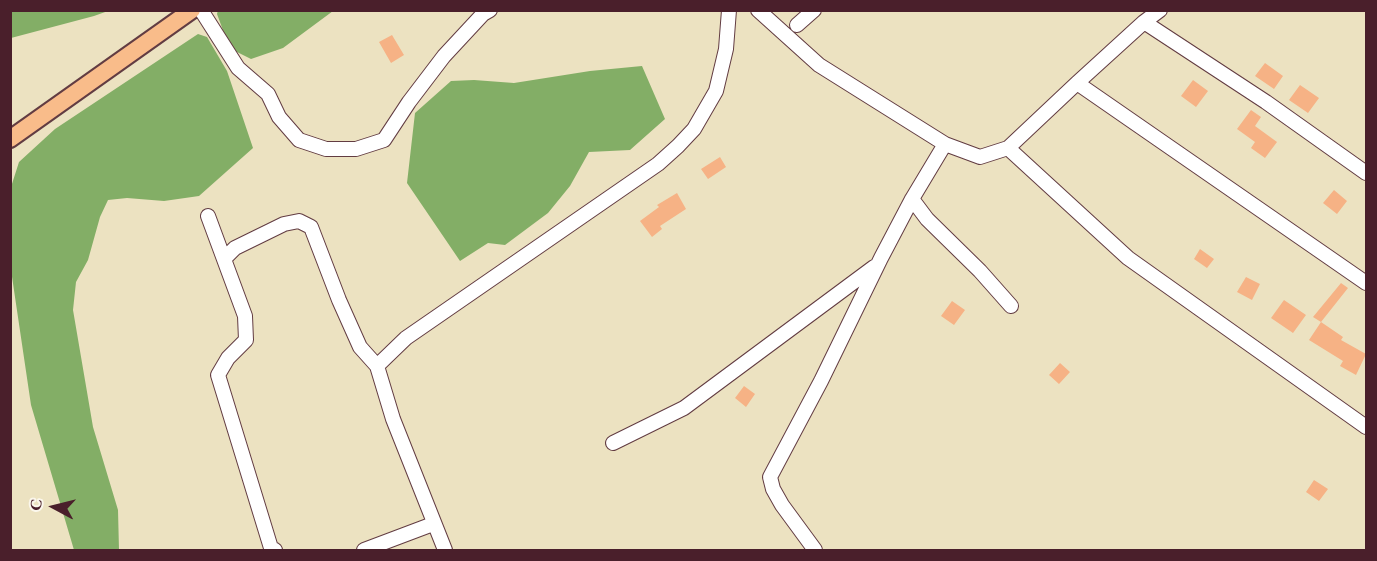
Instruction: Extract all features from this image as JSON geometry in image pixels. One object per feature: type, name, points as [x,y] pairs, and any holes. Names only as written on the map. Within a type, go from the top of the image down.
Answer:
[{"type":"main road","points":[[10,140],[192,10]]},
{"type":"street","points":[[201,10],[238,68],[268,94],[279,117],[298,140],[326,149],[356,149],[384,140],[444,56],[483,14],[490,10]]},
{"type":"street","points":[[377,366],[406,338],[658,164],[678,146],[694,129],[716,91],[726,49],[729,10]]},
{"type":"street","points":[[758,10],[819,65],[945,144],[980,157],[1008,148],[1144,22],[1160,10]]},
{"type":"street","points":[[797,25],[814,10]]},
{"type":"street","points":[[1144,22],[1266,102],[1366,173]]},
{"type":"street","points":[[1077,83],[1366,283]]},
{"type":"street","points":[[815,550],[772,489],[770,477],[821,381],[878,264],[945,144]]},
{"type":"street","points":[[1008,148],[1128,258],[1366,427]]},
{"type":"street","points":[[912,200],[927,219],[980,271],[1011,306]]},
{"type":"street","points":[[208,216],[245,316],[246,340],[228,358],[218,375],[271,548],[275,550]]},
{"type":"street","points":[[224,259],[235,248],[284,224],[299,221],[311,227],[360,347],[377,366],[393,419],[445,550]]},
{"type":"street","points":[[613,443],[684,408],[878,264]]},
{"type":"street","points":[[364,550],[433,524]]},
{"type":"green space","points":[[11,10],[108,10],[108,11],[11,38]]},
{"type":"green space","points":[[218,10],[333,11],[283,48],[251,59],[235,51],[224,33],[217,14]]},
{"type":"green space","points":[[198,34],[207,37],[227,71],[253,148],[199,196],[164,201],[127,198],[108,200],[100,217],[88,260],[76,282],[73,310],[93,427],[118,510],[119,550],[74,550],[31,405],[11,270],[11,187],[19,162],[55,129]]},
{"type":"green space","points":[[642,66],[665,119],[630,150],[589,152],[570,186],[548,213],[505,245],[488,243],[460,261],[407,183],[415,113],[451,81],[514,83],[590,71]]},
{"type":"building","points":[[392,35],[404,55],[391,63],[379,42]]},
{"type":"building","points":[[1265,63],[1283,76],[1274,89],[1255,76]]},
{"type":"building","points":[[1193,80],[1208,91],[1196,107],[1181,96]]},
{"type":"building","points":[[1300,85],[1319,98],[1308,113],[1289,100]]},
{"type":"building","points":[[1251,110],[1261,117],[1255,126],[1277,142],[1265,158],[1251,148],[1255,142],[1237,129]]},
{"type":"building","points":[[720,157],[726,167],[708,179],[701,169]]},
{"type":"building","points":[[1334,190],[1347,201],[1337,214],[1323,203]]},
{"type":"building","points":[[677,193],[686,209],[660,226],[662,229],[652,237],[640,221],[659,207],[657,205]]},
{"type":"building","points":[[1200,249],[1214,259],[1207,268],[1194,259]]},
{"type":"building","points":[[1246,277],[1260,284],[1252,300],[1237,292]]},
{"type":"building","points":[[1341,283],[1348,288],[1321,322],[1313,317]]},
{"type":"building","points":[[1284,300],[1306,315],[1293,333],[1271,318]]},
{"type":"building","points":[[952,301],[965,310],[954,325],[941,316]]},
{"type":"building","points":[[1321,322],[1343,337],[1341,340],[1366,354],[1356,375],[1340,366],[1343,361],[1309,340]]},
{"type":"building","points":[[1060,363],[1070,372],[1059,384],[1049,375]]},
{"type":"building","points":[[744,386],[755,394],[746,407],[735,398]]},
{"type":"building","points":[[1314,480],[1328,489],[1319,501],[1306,492]]}]
